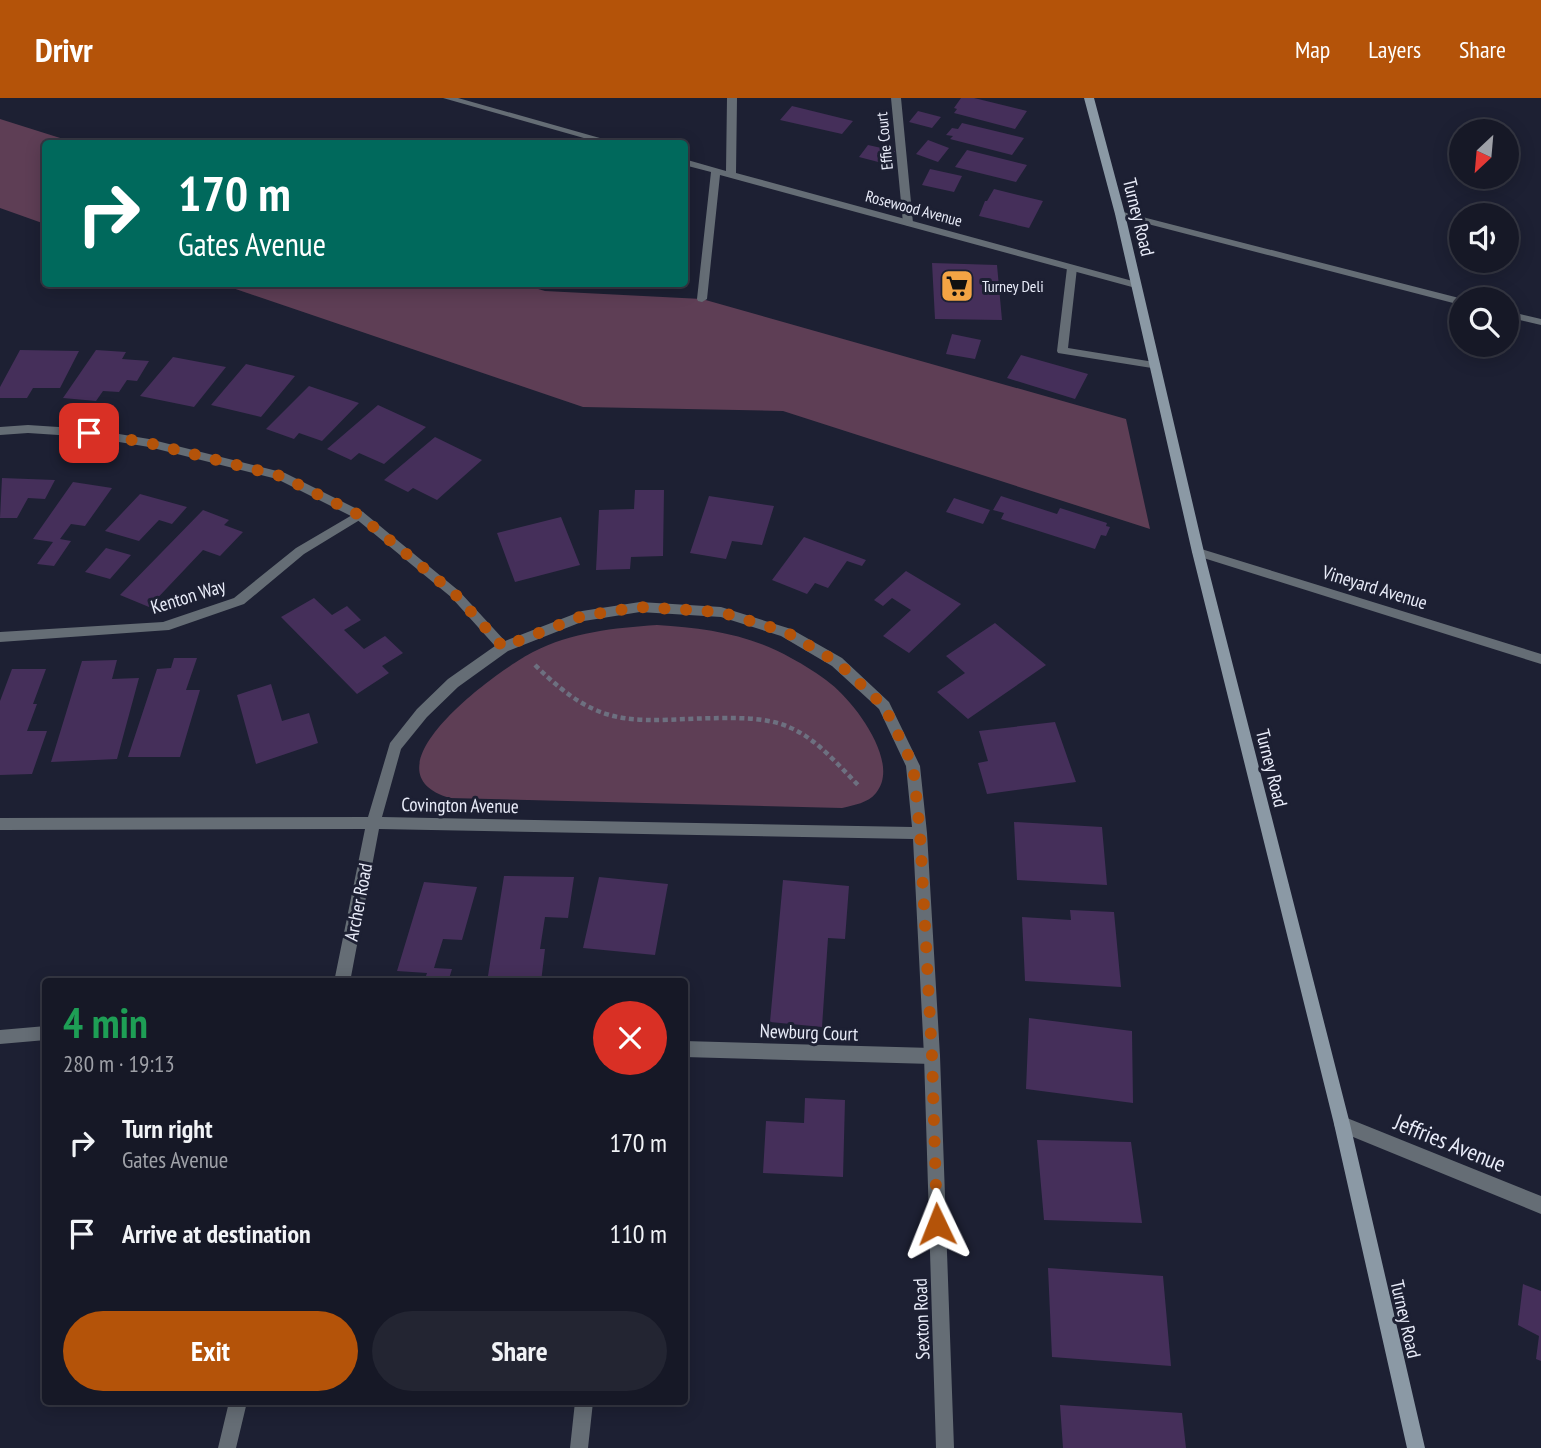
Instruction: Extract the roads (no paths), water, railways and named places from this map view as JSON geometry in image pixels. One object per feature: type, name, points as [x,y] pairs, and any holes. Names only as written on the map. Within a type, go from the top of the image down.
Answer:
[{"type":"main road","name":"Turney Road","points":[[1089,98],[1120,214],[1198,552],[1342,1124],[1416,1448]]},
{"type":"street","points":[[448,98],[602,140]]},
{"type":"street","points":[[731,174],[732,98]]},
{"type":"street","name":"Effie Court","points":[[896,98],[908,223]]},
{"type":"street","name":"Rosewood Avenue","points":[[688,163],[1136,285]]},
{"type":"street","points":[[702,299],[716,170]]},
{"type":"street","points":[[1120,214],[1449,299]]},
{"type":"street","points":[[1072,268],[1062,351],[1154,366]]},
{"type":"street","points":[[1519,317],[1541,322]]},
{"type":"street","points":[[0,431],[28,429],[89,433],[149,443],[281,476],[359,515],[455,594],[503,647]]},
{"type":"street","name":"Kenton Way","points":[[0,638],[164,627],[239,601],[300,551],[359,515]]},
{"type":"street","name":"Vineyard Avenue","points":[[1198,552],[1541,659]]},
{"type":"street","name":"Sexton Road","points":[[373,823],[395,747],[422,713],[453,683],[503,647],[582,616],[640,607],[721,612],[786,632],[837,662],[884,706],[913,765],[920,833],[932,1056],[945,1448]]},
{"type":"street","name":"Covington Avenue","points":[[0,824],[373,823],[920,833]]},
{"type":"street","name":"Archer Road","points":[[343,978],[373,823]]},
{"type":"street","points":[[0,1037],[42,1033]]},
{"type":"street","name":"Newburg Court","points":[[688,1049],[932,1056]]},
{"type":"street","name":"Jeffries Avenue","points":[[1342,1124],[1541,1205]]},
{"type":"street","points":[[227,1448],[237,1405]]},
{"type":"street","points":[[579,1448],[583,1405]]},
{"type":"place","name":"Turney Deli","points":[[957,286]]}]
